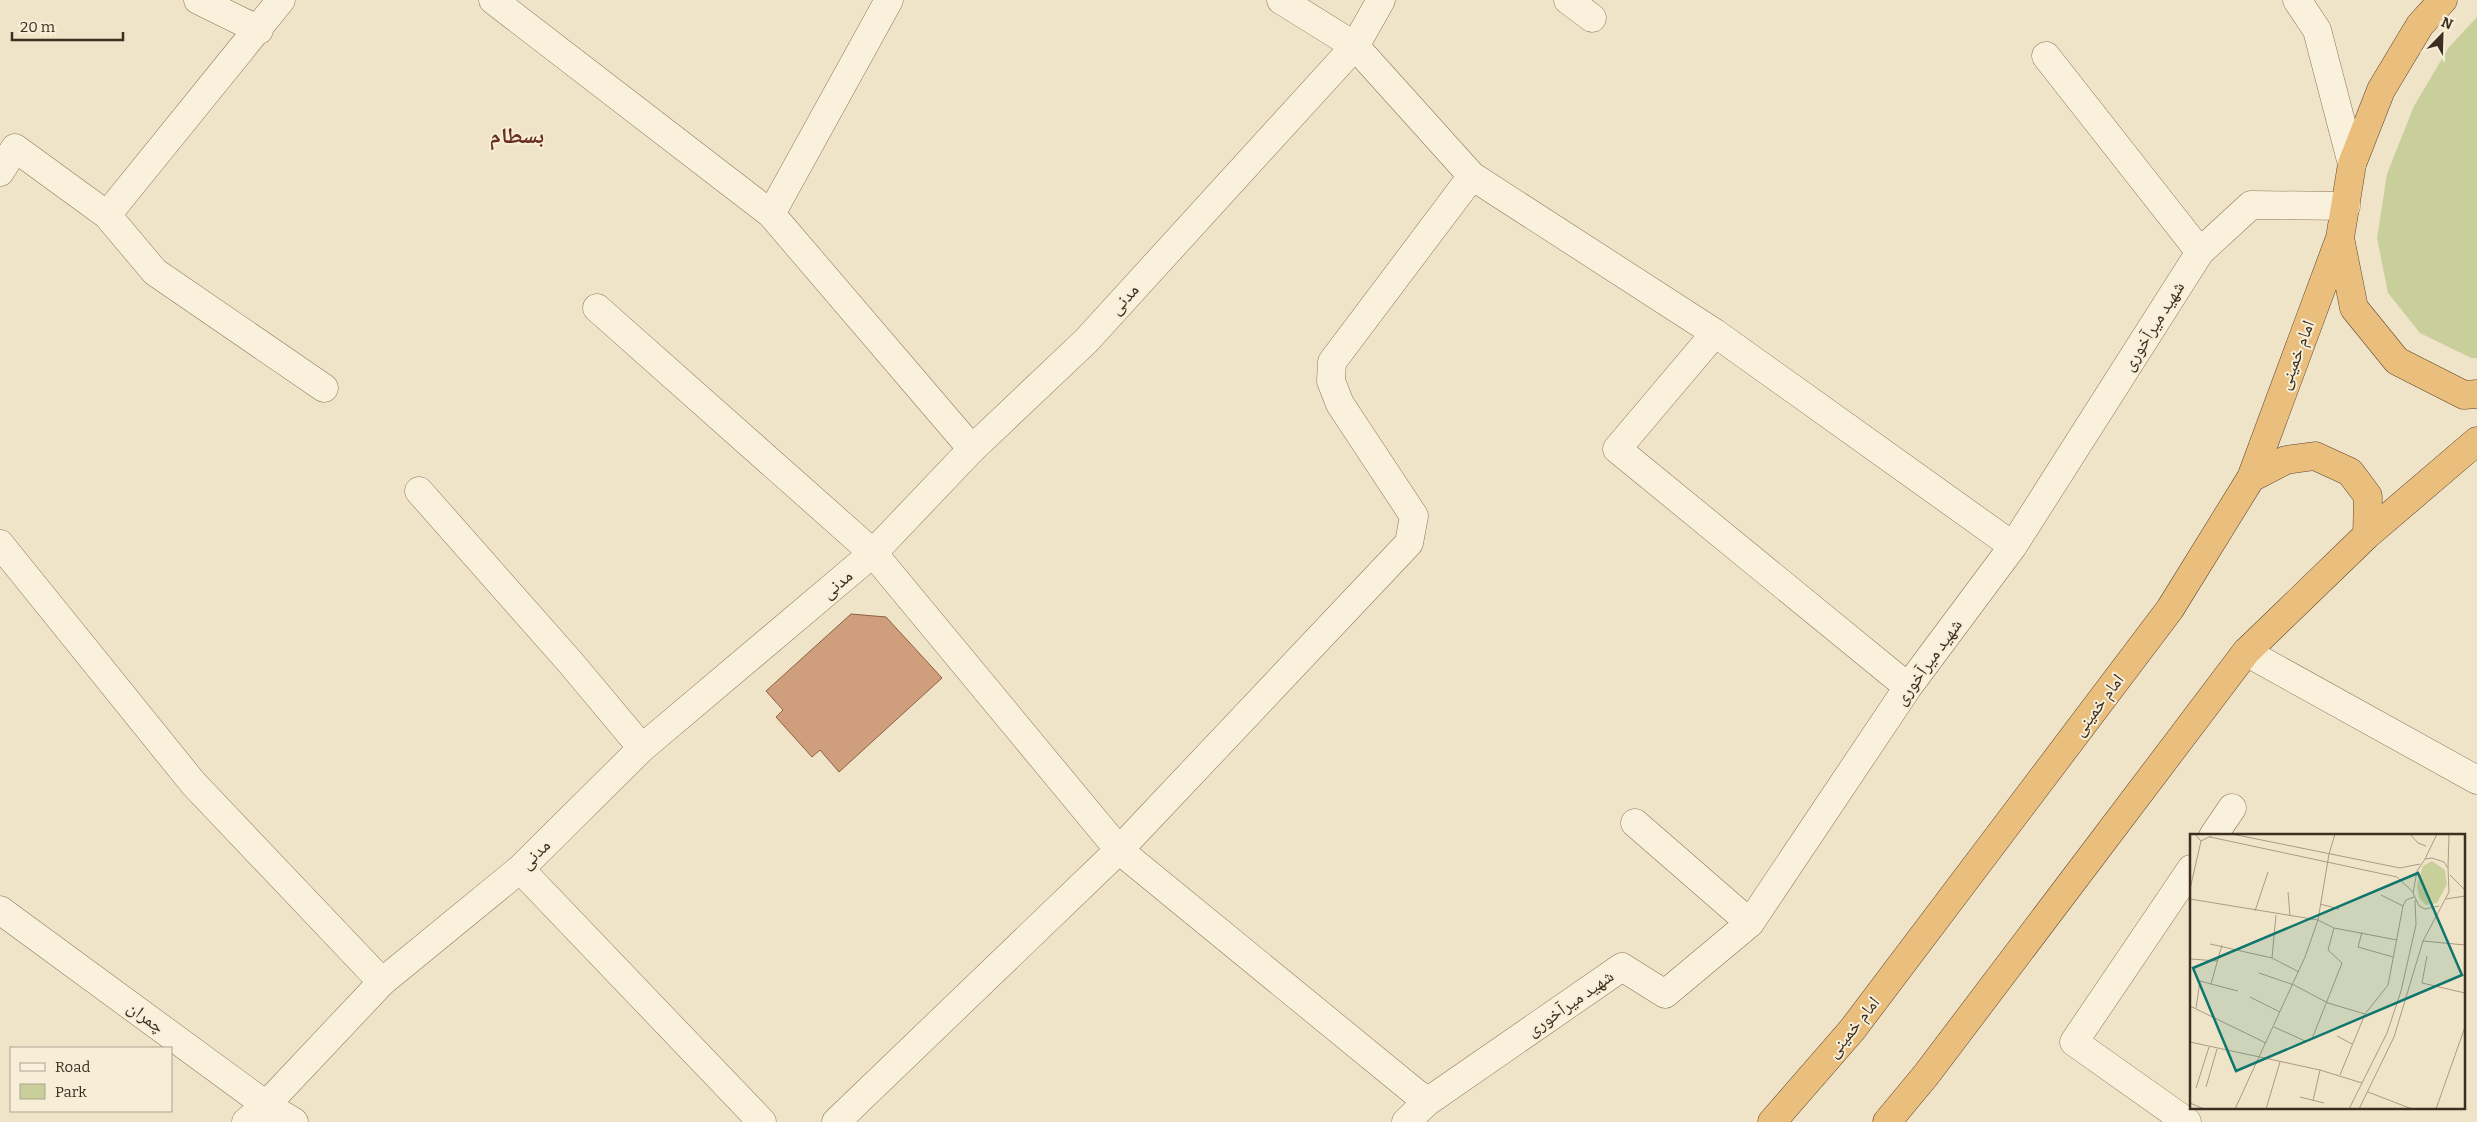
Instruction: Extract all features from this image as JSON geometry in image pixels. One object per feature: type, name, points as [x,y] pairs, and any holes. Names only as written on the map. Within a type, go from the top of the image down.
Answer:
[{"type":"highway","points":[[2443,0],[2420,25],[2381,90],[2352,164],[2340,238],[2354,308],[2397,361],[2464,395],[2477,394]]},
{"type":"highway","name":"امام خمینی","points":[[1772,1122],[1852,1030],[2170,609],[2251,478],[2340,238]]},
{"type":"highway","points":[[1887,1122],[1932,1068],[2246,652],[2368,535],[2477,441]]},
{"type":"highway","points":[[2251,478],[2286,460],[2315,456],[2350,472],[2368,496],[2368,535]]},
{"type":"street","points":[[198,0],[259,30]]},
{"type":"street","points":[[107,215],[282,0]]},
{"type":"street","points":[[493,0],[771,214],[972,449]]},
{"type":"street","points":[[771,214],[888,0]]},
{"type":"street","points":[[1282,0],[1355,46],[1472,176],[1715,332],[2013,546]]},
{"type":"street","name":"مدنی","points":[[256,1113],[382,982],[520,869],[642,748],[873,553],[972,449],[1086,341],[1355,46],[1380,0]]},
{"type":"street","points":[[1568,0],[1592,18]]},
{"type":"street","points":[[2297,0],[2317,30],[2352,164]]},
{"type":"street","points":[[2046,56],[2200,252]]},
{"type":"street","points":[[0,172],[15,148],[107,215],[155,272],[324,388]]},
{"type":"street","points":[[836,1122],[1119,850],[1409,543],[1414,516],[1340,404],[1331,382],[1332,362],[1472,176]]},
{"type":"street","name":"شهید میرآخوری","points":[[1406,1122],[1427,1102],[1622,967],[1665,994],[1750,923],[1908,687],[2013,546],[2200,252],[2251,205],[2346,206]]},
{"type":"street","points":[[597,308],[873,553],[1119,850],[1427,1102]]},
{"type":"street","points":[[1715,332],[1617,449],[1908,687]]},
{"type":"street","points":[[419,491],[570,662],[642,748]]},
{"type":"street","points":[[0,544],[193,783],[382,982]]},
{"type":"street","points":[[2246,652],[2477,780]]},
{"type":"street","points":[[2214,834],[2232,808]]},
{"type":"street","points":[[1634,823],[1750,923]]},
{"type":"street","points":[[520,869],[762,1122]]},
{"type":"street","points":[[2187,1122],[2074,1042],[2190,870]]},
{"type":"street","name":"چمران","points":[[0,910],[256,1113],[294,1122]]},
{"type":"green space","points":[[2477,17],[2477,358],[2471,358],[2420,333],[2388,293],[2377,238],[2387,174],[2414,106],[2449,47]]},
{"type":"building","points":[[851,614],[886,617],[942,678],[839,772],[820,750],[812,757],[776,717],[783,710],[766,691]]},
{"type":"district","name":"بسطام","points":[[517,135]]}]
